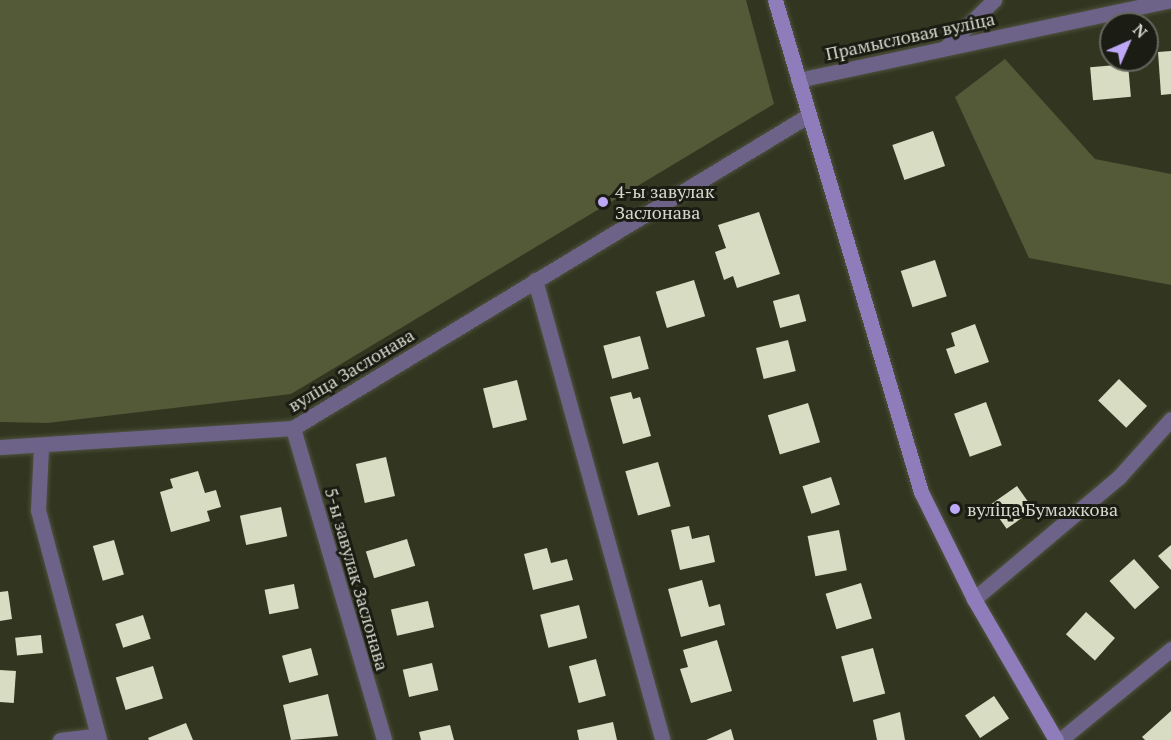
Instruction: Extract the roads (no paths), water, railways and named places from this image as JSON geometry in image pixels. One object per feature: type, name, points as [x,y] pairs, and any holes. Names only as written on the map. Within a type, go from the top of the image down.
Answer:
[{"type":"street","points":[[775,0],[921,492],[974,600],[1058,739],[1171,649]]},
{"type":"street","points":[[945,48],[994,0]]},
{"type":"street","name":"Прамысловая вуліца","points":[[798,80],[1171,0]]},
{"type":"street","name":"вуліца Заслонава","points":[[0,447],[41,448],[293,428],[809,115]]},
{"type":"street","points":[[535,280],[663,740]]},
{"type":"street","points":[[974,600],[1119,477],[1171,419]]},
{"type":"street","name":"5-ы завулак Заслонава","points":[[293,428],[384,740]]},
{"type":"street","points":[[41,448],[38,510],[99,737],[60,740]]},
{"type":"place","name":"4-ы завулак Заслонава","points":[[603,202]]},
{"type":"place","name":"вуліца Бумажкова","points":[[955,509]]}]
